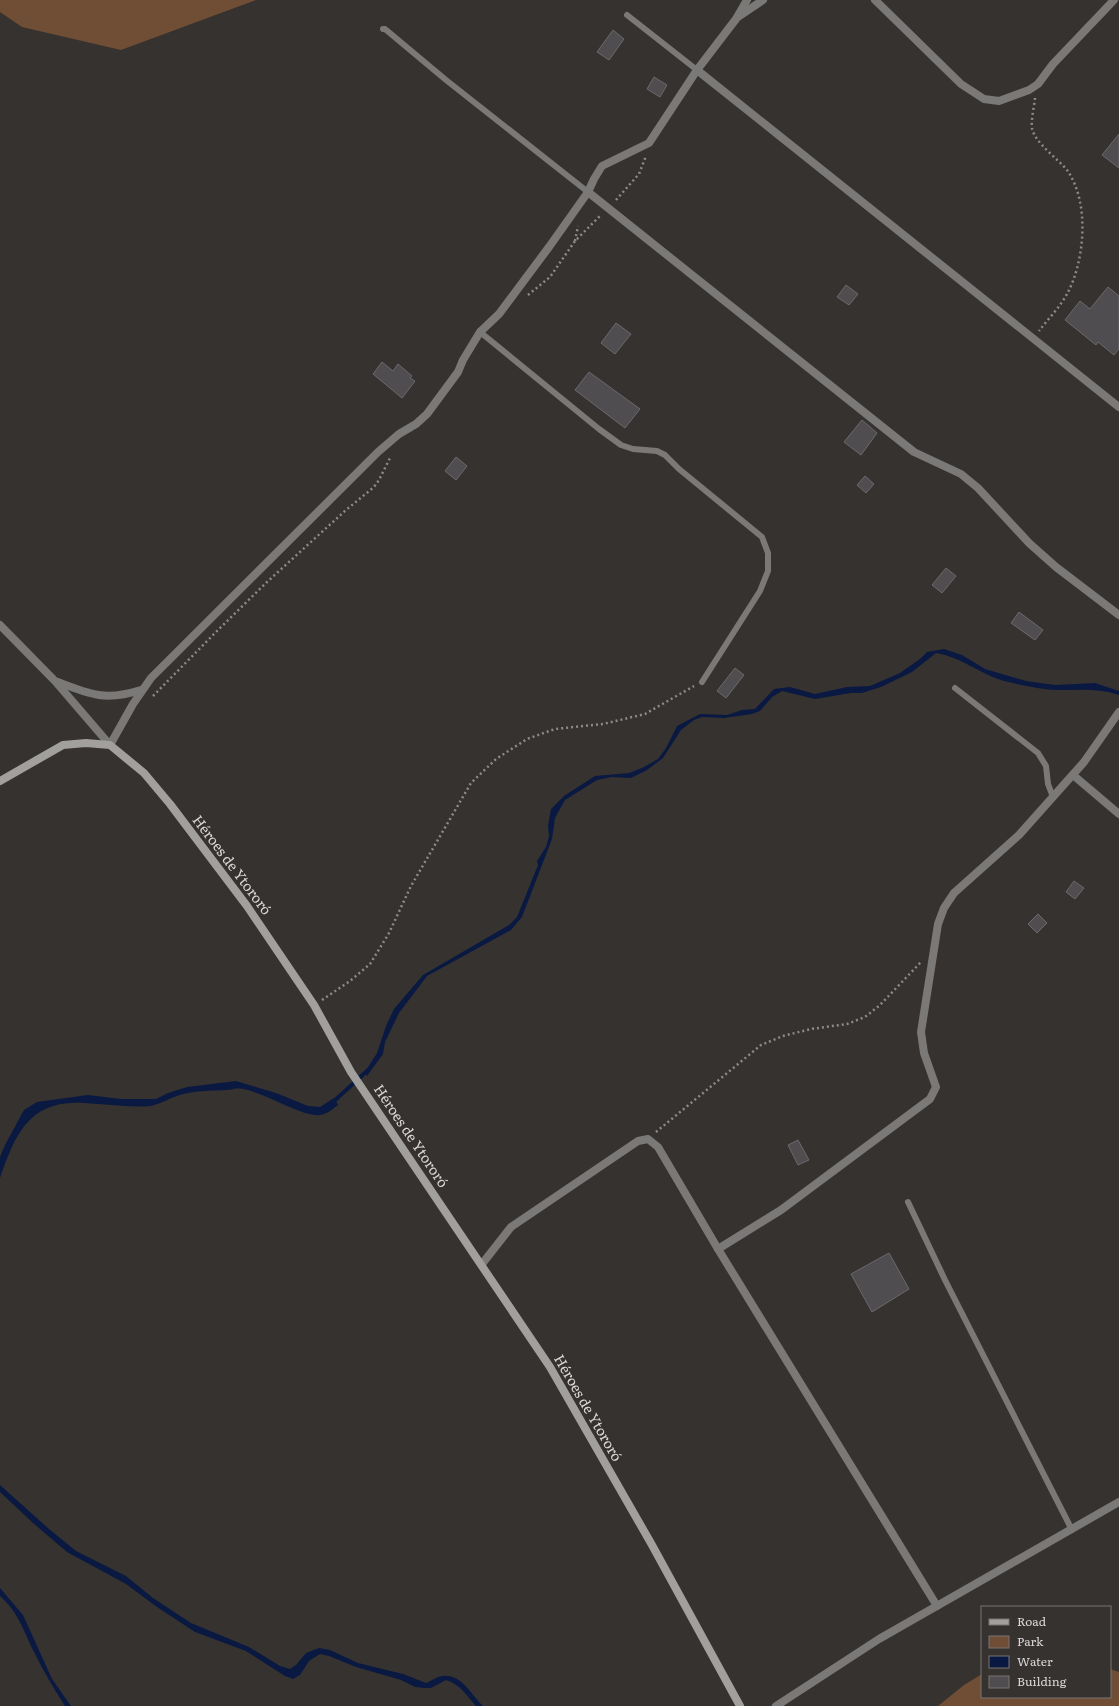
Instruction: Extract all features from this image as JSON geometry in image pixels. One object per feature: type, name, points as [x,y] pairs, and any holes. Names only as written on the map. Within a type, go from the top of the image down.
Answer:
[{"type":"main road","points":[[0,781],[63,745],[86,743],[110,745]]},
{"type":"main road","name":"Héroes de Ytororó","points":[[110,745],[144,774],[170,804],[247,906],[314,1005],[351,1072],[482,1264],[550,1367],[652,1545],[740,1706]]},
{"type":"street","points":[[110,745],[141,690],[151,678],[378,452],[399,434],[416,424],[427,414],[458,372],[463,360],[480,332],[499,314],[588,192],[602,166],[649,143],[697,70],[736,19],[747,0]]},
{"type":"street","points":[[736,19],[764,0]]},
{"type":"street","points":[[876,0],[962,84],[984,99],[999,101],[1029,90],[1038,84],[1053,64],[1114,0]]},
{"type":"street","points":[[697,70],[1119,407]]},
{"type":"street","points":[[588,192],[914,452],[942,464],[966,478],[993,502],[1029,543],[1056,567],[1119,615]]},
{"type":"street","name":"Héroes de Ytororó","points":[[0,624],[56,681],[110,745]]},
{"type":"street","points":[[56,681],[88,694],[100,696],[118,695],[141,690]]},
{"type":"street","points":[[718,1249],[781,1210],[930,1099],[936,1087],[924,1053],[921,1032],[938,924],[944,908],[954,893],[1019,835],[1073,775],[1119,712]]},
{"type":"street","points":[[1073,775],[1119,814]]},
{"type":"street","points":[[482,1264],[512,1227],[638,1141],[648,1139],[658,1147],[718,1249],[937,1606]]},
{"type":"street","points":[[776,1706],[879,1638],[1119,1502]]},
{"type":"lane","points":[[627,15],[697,70]]},
{"type":"lane","points":[[383,29],[385,29],[446,80],[588,192]]},
{"type":"lane","points":[[480,332],[599,429],[621,445],[633,449],[657,451],[665,455],[679,469],[762,537],[768,553],[768,571],[760,591],[702,682]]},
{"type":"lane","points":[[955,688],[1038,753],[1046,766],[1048,784],[1053,797]]},
{"type":"lane","points":[[908,1202],[945,1280],[1072,1530]]},
{"type":"path","points":[[1033,339],[1066,295],[1074,279],[1079,264],[1082,219],[1078,192],[1067,171],[1034,136],[1032,120],[1038,84]]},
{"type":"path","points":[[523,298],[543,284],[550,277],[575,241],[639,174],[646,159],[649,143]]},
{"type":"path","points":[[152,697],[267,582],[346,510],[374,487],[392,454]]},
{"type":"path","points":[[314,1005],[350,981],[370,964],[389,933],[411,886],[471,782],[496,759],[527,739],[555,729],[603,724],[645,714],[702,682]]},
{"type":"path","points":[[648,1139],[761,1045],[783,1036],[811,1029],[847,1024],[865,1017],[880,1005],[934,948]]},
{"type":"green space","points":[[0,0],[256,0],[121,50],[22,27],[0,12]]},
{"type":"green space","points":[[1111,1669],[1119,1672],[1119,1706],[938,1706],[964,1685],[981,1675],[981,1698],[1111,1698]]},
{"type":"water","points":[[944,649],[962,655],[985,669],[1026,681],[1055,685],[1095,683],[1119,691],[1119,695],[1096,690],[1051,690],[1017,684],[995,678],[954,658],[936,653],[912,672],[881,687],[862,693],[851,693],[815,699],[782,691],[772,697],[760,711],[752,714],[724,718],[702,717],[694,720],[681,730],[663,758],[647,770],[631,778],[612,777],[597,780],[565,800],[555,818],[552,839],[522,917],[511,930],[427,976],[399,1013],[385,1042],[383,1054],[367,1076],[365,1072],[377,1053],[386,1026],[394,1009],[423,975],[509,925],[517,917],[538,865],[537,861],[546,847],[549,836],[548,826],[551,809],[564,796],[595,776],[629,773],[658,759],[666,748],[677,726],[700,714],[727,715],[742,710],[755,709],[774,689],[790,687],[815,694],[847,687],[870,686],[900,673],[920,659],[927,652]]},
{"type":"water","points":[[236,1081],[276,1093],[308,1106],[320,1107],[334,1098],[338,1105],[325,1114],[313,1115],[304,1113],[243,1089],[190,1093],[177,1096],[151,1106],[134,1107],[66,1103],[50,1107],[38,1113],[27,1122],[12,1147],[0,1178],[0,1157],[5,1145],[24,1110],[37,1102],[88,1095],[121,1099],[156,1099],[168,1093],[187,1087]]},
{"type":"water","points":[[0,1485],[76,1551],[126,1576],[153,1598],[191,1623],[249,1647],[280,1666],[290,1669],[296,1665],[306,1653],[319,1648],[330,1650],[358,1663],[403,1674],[426,1683],[441,1676],[456,1678],[466,1686],[483,1706],[476,1706],[456,1685],[446,1680],[431,1688],[415,1687],[401,1680],[356,1667],[320,1654],[309,1661],[300,1675],[293,1679],[285,1676],[246,1651],[195,1632],[126,1584],[67,1552],[0,1492]]},
{"type":"water","points":[[0,1588],[23,1615],[52,1679],[71,1706],[65,1706],[57,1693],[37,1659],[16,1615],[0,1596]]},
{"type":"building","points":[[613,30],[624,39],[609,60],[597,52]]},
{"type":"building","points":[[654,77],[667,85],[660,97],[647,89]]},
{"type":"building","points":[[1119,134],[1119,168],[1102,155]]},
{"type":"building","points":[[846,285],[858,294],[849,305],[837,297]]},
{"type":"building","points":[[1108,287],[1119,296],[1119,349],[1114,355],[1098,342],[1096,345],[1065,320],[1080,301],[1090,309]]},
{"type":"building","points":[[616,323],[631,334],[615,354],[601,343]]},
{"type":"building","points":[[382,362],[393,371],[398,364],[412,376],[410,378],[415,381],[402,398],[373,374]]},
{"type":"building","points":[[589,372],[640,409],[625,428],[575,390]]},
{"type":"building","points":[[862,420],[877,433],[861,455],[844,442]]},
{"type":"building","points":[[456,457],[467,466],[456,480],[445,471]]},
{"type":"building","points":[[865,476],[874,484],[866,493],[857,485]]},
{"type":"building","points":[[946,568],[956,576],[942,593],[932,585]]},
{"type":"building","points":[[1019,612],[1043,630],[1035,640],[1011,623]]},
{"type":"building","points":[[735,668],[744,675],[726,698],[717,691]]},
{"type":"building","points":[[1074,881],[1084,888],[1075,899],[1066,892]]},
{"type":"building","points":[[1038,914],[1047,923],[1037,933],[1028,924]]},
{"type":"building","points":[[798,1140],[809,1160],[798,1165],[788,1145]]},
{"type":"building","points":[[889,1253],[909,1289],[872,1312],[851,1274]]},
{"type":"waterway","points":[[332,1103],[368,1070]]}]
